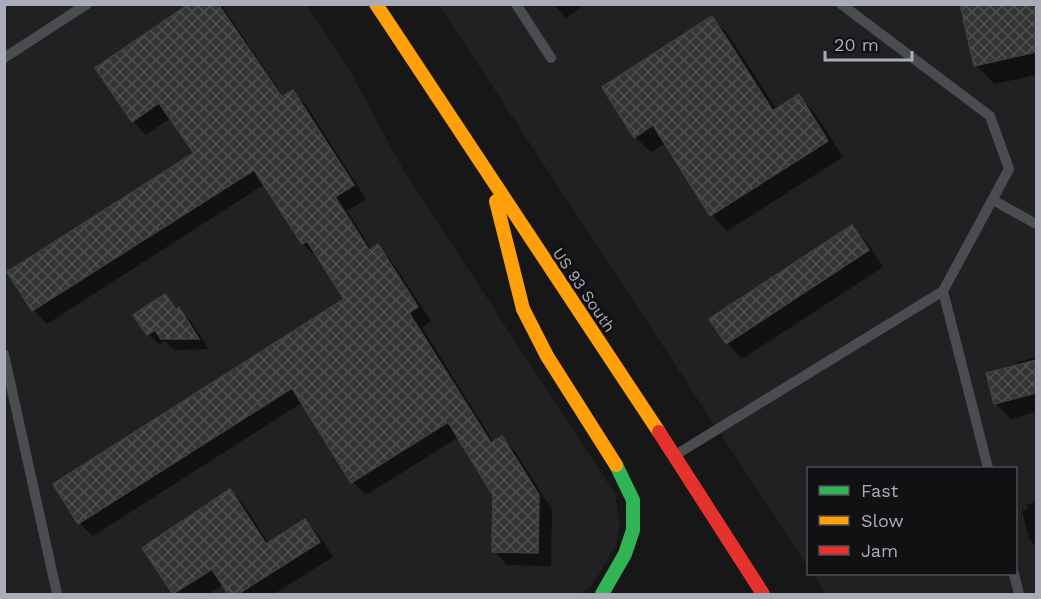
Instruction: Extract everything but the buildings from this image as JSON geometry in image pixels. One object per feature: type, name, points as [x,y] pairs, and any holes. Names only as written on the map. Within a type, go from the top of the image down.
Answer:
[{"type":"main road","name":"US 93 South","points":[[376,4],[674,455],[763,594]]},
{"type":"main road","points":[[490,176],[523,309],[547,356],[616,465],[633,500],[633,530],[625,554],[602,594]]},
{"type":"lane","points":[[4,58],[87,4]]},
{"type":"lane","points":[[516,4],[551,58]]},
{"type":"lane","points":[[674,455],[943,291],[1010,169],[990,116],[841,4]]},
{"type":"lane","points":[[993,200],[1036,224]]},
{"type":"lane","points":[[943,291],[988,467]]},
{"type":"lane","points":[[4,354],[57,594]]},
{"type":"lane","points":[[1014,575],[1019,594]]},
{"type":"shaded area","points":[[4,5],[307,5],[350,71],[404,171],[615,494],[620,525],[615,548],[591,587],[579,594],[5,594]]},
{"type":"shaded area","points":[[439,5],[1036,5],[1036,594],[825,593],[814,575],[1017,575],[1017,467],[807,467],[807,565]]},
{"type":"traffic: fast","points":[[602,594],[625,554],[633,530],[633,500],[616,465]]},
{"type":"traffic: slow","points":[[376,4],[659,432]]},
{"type":"traffic: slow","points":[[496,201],[523,309],[547,356],[616,465]]},
{"type":"traffic: jam","points":[[659,432],[763,594]]}]
